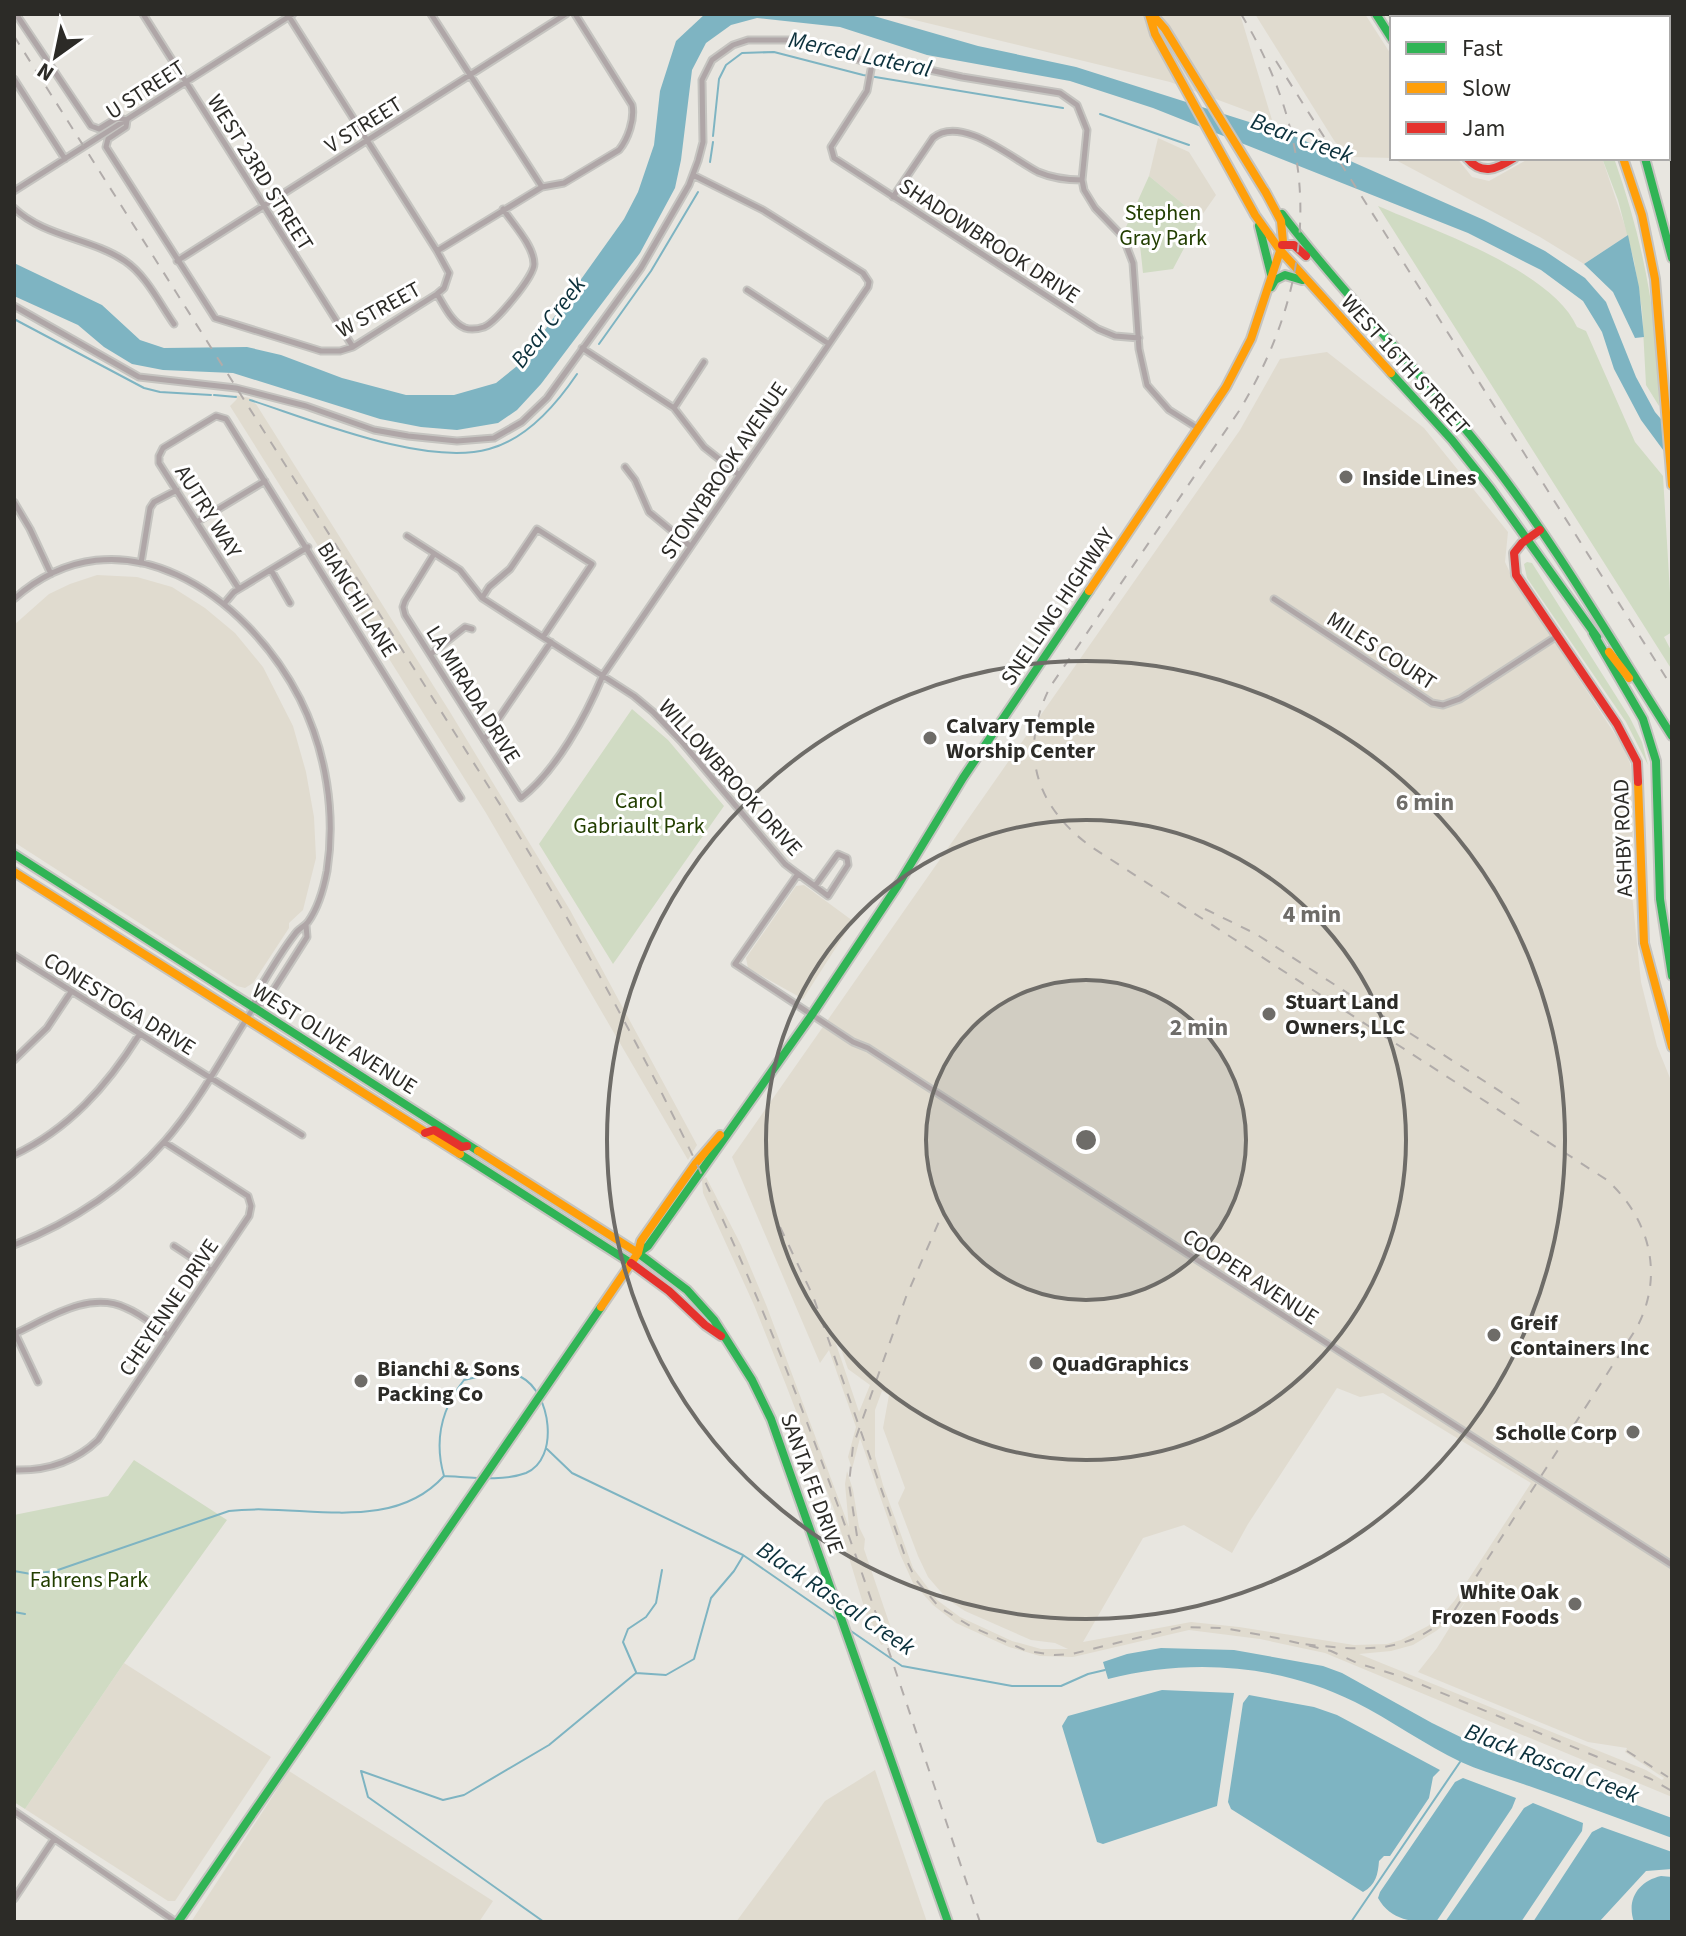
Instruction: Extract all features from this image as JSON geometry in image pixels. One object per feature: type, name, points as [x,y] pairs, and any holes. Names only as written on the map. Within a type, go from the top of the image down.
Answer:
[{"type":"main road","name":"WEST 16TH STREET","points":[[1150,14],[1155,34],[1255,215],[1306,282],[1439,425],[1663,722]]},
{"type":"main road","name":"WEST 16TH STREET","points":[[1150,14],[1165,29],[1265,191],[1304,245],[1477,443],[1540,530],[1672,736]]},
{"type":"main road","points":[[1376,14],[1390,36]]},
{"type":"main road","points":[[1469,160],[1479,171],[1487,172],[1510,160]]},
{"type":"main road","points":[[1624,160],[1651,249],[1662,338],[1672,485]]},
{"type":"main road","points":[[1646,160],[1672,258]]},
{"type":"main road","points":[[1265,191],[1281,221],[1281,248],[1298,247],[1343,298],[1359,311]]},
{"type":"main road","points":[[1255,215],[1272,275]]},
{"type":"main road","name":"SNELLING HIGHWAY","points":[[177,1922],[631,1263],[648,1246],[811,1016],[898,885],[963,778],[1199,429],[1240,362],[1281,248]]},
{"type":"main road","points":[[1264,300],[1279,277],[1289,275],[1306,282]]},
{"type":"main road","points":[[1527,539],[1540,530]]},
{"type":"main road","name":"ASHBY ROAD","points":[[1527,539],[1514,551],[1513,566],[1623,734],[1637,762],[1644,943],[1672,1047]]},
{"type":"main road","points":[[1593,633],[1643,719],[1656,761],[1660,899],[1672,976]]},
{"type":"main road","name":"WEST OLIVE AVENUE","points":[[14,854],[638,1253]]},
{"type":"main road","name":"WEST OLIVE AVENUE","points":[[14,872],[631,1263]]},
{"type":"main road","points":[[425,1133],[434,1130],[462,1147],[472,1146]]},
{"type":"main road","name":"SANTA FE DRIVE","points":[[638,1253],[687,1290],[714,1320],[752,1380],[771,1419],[948,1922]]},
{"type":"main road","name":"SANTA FE DRIVE","points":[[631,1263],[722,1336]]},
{"type":"street","name":"WEST 23RD STREET","points":[[143,14],[353,347]]},
{"type":"street","points":[[431,14],[542,187]]},
{"type":"street","name":"V STREET","points":[[177,261],[566,14]]},
{"type":"street","points":[[290,15],[437,251],[542,187],[564,183],[619,150],[624,143],[634,113],[632,105],[575,14]]},
{"type":"street","points":[[19,15],[91,126],[99,129],[117,118],[127,120],[126,127],[108,139],[106,147],[177,261]]},
{"type":"street","name":"U STREET","points":[[14,191],[290,15]]},
{"type":"street","points":[[14,306],[139,377],[236,388],[306,406],[374,430],[457,441],[494,438],[522,422],[547,398],[641,268],[693,175],[703,142],[704,74],[712,60],[723,50],[748,40],[785,39],[872,64],[902,64],[1060,93],[1077,105],[1084,118],[1087,142],[1082,180],[1088,200],[1123,237],[1129,250],[1135,276],[1139,338],[1147,385],[1169,410],[1199,429]]},
{"type":"street","name":"SHADOWBROOK DRIVE","points":[[872,64],[864,97],[831,147],[831,153],[839,162],[1098,329],[1115,336],[1139,338]]},
{"type":"street","points":[[14,79],[65,159]]},
{"type":"street","points":[[893,197],[933,138],[939,133],[948,132],[986,139],[1048,176],[1082,180]]},
{"type":"street","name":"STONYBROOK AVENUE","points":[[521,798],[538,785],[590,705],[603,675],[869,282],[863,273],[763,210],[693,175]]},
{"type":"street","points":[[14,208],[42,227],[112,253],[127,262],[138,272],[174,324]]},
{"type":"street","points":[[437,294],[459,325],[471,329],[483,328],[527,282],[534,264],[531,252],[503,209]]},
{"type":"street","name":"W STREET","points":[[177,261],[215,318],[321,351],[340,351],[353,347],[444,288],[449,273],[437,251]]},
{"type":"street","points":[[747,290],[829,344]]},
{"type":"street","points":[[582,348],[674,408],[704,447],[738,474]]},
{"type":"street","points":[[674,408],[704,362]]},
{"type":"street","name":"AUTRY WAY","points":[[226,419],[216,416],[163,448],[159,463],[239,589]]},
{"type":"street","name":"BIANCHI LANE","points":[[226,419],[461,798]]},
{"type":"street","points":[[625,467],[635,480],[649,512],[690,546]]},
{"type":"street","points":[[197,522],[265,481]]},
{"type":"street","points":[[141,563],[150,508],[154,502],[177,490]]},
{"type":"street","points":[[14,502],[51,574]]},
{"type":"street","points":[[482,598],[489,587],[510,569],[537,529],[592,564],[543,637]]},
{"type":"street","name":"WILLOWBROOK DRIVE","points":[[407,536],[465,574],[482,598],[634,696],[665,723],[785,864],[828,896],[848,865],[847,858],[838,854],[815,886]]},
{"type":"street","points":[[224,604],[239,589],[308,547]]},
{"type":"street","name":"LA MIRADA DRIVE","points":[[434,554],[403,607],[405,615],[521,798]]},
{"type":"street","points":[[14,599],[51,574],[94,561],[116,560],[168,570],[188,579],[224,604],[263,642],[301,701],[317,741],[330,824],[327,868],[319,900],[306,924],[296,931],[255,996],[254,1007],[209,1078],[164,1142],[127,1178],[91,1206],[47,1232],[14,1245]]},
{"type":"street","points":[[271,570],[290,603]]},
{"type":"street","name":"MILES COURT","points":[[1274,599],[1432,703],[1443,705],[1460,699],[1557,636]]},
{"type":"street","points":[[431,654],[465,627],[472,629]]},
{"type":"street","points":[[484,740],[551,642]]},
{"type":"street","name":"WILLOWBROOK DRIVE","points":[[798,874],[735,964],[811,1016]]},
{"type":"street","points":[[254,1007],[267,1000],[307,937],[306,924]]},
{"type":"street","name":"CONESTOGA DRIVE","points":[[14,955],[302,1135]]},
{"type":"street","points":[[14,1060],[47,1028],[71,992]]},
{"type":"street","name":"COOPER AVENUE","points":[[811,1016],[979,1119],[1672,1565]]},
{"type":"street","points":[[14,1155],[76,1115],[110,1077],[139,1035]]},
{"type":"street","name":"CHEYENNE DRIVE","points":[[14,1470],[69,1462],[98,1440],[249,1216],[251,1206],[248,1196],[164,1142]]},
{"type":"street","points":[[174,1246],[212,1271]]},
{"type":"street","points":[[38,1382],[15,1334],[74,1307],[105,1302],[130,1310],[168,1335]]},
{"type":"street","points":[[14,1811],[177,1922]]},
{"type":"street","points":[[14,1899],[54,1839]]},
{"type":"shaded area","points":[[890,14],[1240,14],[1272,120],[1170,82]]},
{"type":"shaded area","points":[[1255,14],[1365,14],[1390,53],[1390,158],[1354,157],[1335,142]]},
{"type":"shaded area","points":[[1386,14],[1522,16],[1390,16],[1390,20]]},
{"type":"shaded area","points":[[1595,14],[1671,14],[1670,16]]},
{"type":"shaded area","points":[[1158,138],[1189,152],[1216,195],[1200,218],[1149,176]]},
{"type":"shaded area","points":[[1396,160],[1459,160],[1472,177],[1489,181],[1526,160],[1603,160],[1628,235],[1584,264]]},
{"type":"shaded area","points":[[1327,352],[1424,428],[1508,532],[1505,562],[1511,575],[1622,745],[1630,763],[1633,784],[1632,895],[1641,982],[1657,1046],[1672,1083],[1672,1797],[1325,1653],[1260,1639],[1189,1630],[1073,1657],[1040,1656],[1009,1647],[956,1623],[933,1605],[913,1583],[860,1438],[852,1469],[848,1457],[856,1427],[829,1350],[820,1363],[732,1157],[1240,430],[1280,359]],"holes":[[[837,1338],[848,1369],[870,1385],[859,1412],[835,1341]],[[1337,1388],[1360,1397],[1383,1393],[1531,1483],[1455,1600],[1428,1626],[1401,1640],[1387,1644],[1354,1645],[1191,1622],[1083,1642],[1143,1538],[1184,1525],[1232,1553]],[[882,1391],[889,1395],[883,1428],[905,1488],[898,1503],[928,1577],[947,1599],[965,1611],[1031,1640],[1055,1643],[1068,1649],[1041,1649],[1012,1641],[960,1617],[937,1600],[913,1568],[883,1485],[875,1456],[875,1410]],[[1466,1601],[1418,1672],[1588,1742],[1627,1748],[1625,1752],[1664,1778],[1662,1780],[1646,1770],[1359,1654],[1413,1645],[1454,1617]]]},
{"type":"shaded area","points":[[235,395],[250,398],[256,404],[450,712],[570,910],[697,1145],[688,1160],[486,813],[230,406],[237,399]]},
{"type":"shaded area","points":[[97,575],[137,577],[172,587],[205,608],[235,633],[263,667],[293,726],[314,817],[316,858],[303,910],[289,923],[289,928],[253,983],[245,988],[237,986],[14,842],[14,625],[49,594]]},
{"type":"shaded area","points":[[804,885],[853,921],[803,999],[748,968],[746,958],[796,886]]},
{"type":"shaded area","points":[[706,1177],[741,1245],[767,1307],[849,1527],[845,1484],[847,1471],[859,1527],[865,1539],[864,1549],[895,1640],[881,1645],[872,1623],[869,1623],[835,1512],[786,1385],[703,1193],[702,1180]]},
{"type":"shaded area","points":[[124,1663],[271,1757],[175,1901],[168,1901],[25,1809]]},
{"type":"shaded area","points":[[875,1770],[927,1922],[736,1922],[825,1801]]},
{"type":"shaded area","points":[[289,1771],[493,1901],[479,1922],[191,1922]]},
{"type":"green space","points":[[1672,14],[1672,168],[1669,160]]},
{"type":"green space","points":[[1603,160],[1615,161],[1641,251],[1656,343],[1659,406],[1646,385],[1642,310],[1634,261],[1618,200]]},
{"type":"green space","name":"Stephen Gray Park","points":[[1149,176],[1200,218],[1173,269],[1143,273],[1140,245],[1126,227]]},
{"type":"green space","points":[[1378,206],[1459,240],[1518,270],[1544,288],[1564,307],[1577,327],[1586,331],[1635,442],[1663,476],[1672,626],[1672,632],[1664,637],[1672,652],[1672,670]]},
{"type":"green space","points":[[1532,563],[1630,718],[1642,742],[1648,765],[1626,722],[1527,578],[1524,564]]},
{"type":"green space","name":"Carol Gabriault Park","points":[[632,709],[668,740],[724,806],[613,964],[539,844]]},
{"type":"green space","name":"Fahrens Park","points":[[134,1460],[227,1520],[124,1663],[25,1809],[14,1802],[14,1515],[108,1496]]},
{"type":"water","points":[[705,14],[867,14],[978,46],[1076,67],[1296,137],[1484,220],[1545,251],[1585,278],[1606,302],[1636,377],[1655,412],[1672,432],[1672,462],[1641,420],[1614,369],[1602,332],[1583,301],[1541,270],[1468,233],[1153,108],[1070,81],[927,55],[840,27],[757,18],[731,25],[706,43],[692,70],[675,188],[640,253],[541,384],[517,410],[498,423],[457,430],[421,427],[380,419],[233,373],[163,370],[132,364],[104,347],[78,325],[14,296],[14,263],[102,305],[140,340],[164,348],[247,347],[406,395],[454,395],[496,383],[522,362],[624,219],[638,192],[654,145],[660,91],[676,41]]},
{"type":"water","points":[[1628,235],[1639,287],[1644,337],[1635,338],[1613,292],[1584,264]]},
{"type":"water","points":[[1161,1648],[1234,1650],[1323,1666],[1342,1673],[1491,1752],[1672,1818],[1672,1838],[1469,1766],[1355,1702],[1296,1679],[1234,1668],[1202,1667],[1170,1668],[1108,1679],[1103,1662]]},
{"type":"water","points":[[1162,1690],[1234,1693],[1217,1806],[1103,1844],[1097,1842],[1062,1726],[1068,1716]]},
{"type":"water","points":[[1249,1695],[1314,1707],[1337,1715],[1440,1770],[1433,1777],[1429,1798],[1390,1856],[1384,1856],[1379,1861],[1376,1879],[1363,1892],[1231,1809],[1228,1802],[1243,1703]]},
{"type":"water","points":[[1463,1778],[1516,1798],[1512,1808],[1436,1922],[1396,1916],[1383,1906],[1378,1898],[1380,1892],[1455,1782]]},
{"type":"water","points":[[1533,1803],[1583,1823],[1582,1831],[1521,1922],[1445,1922],[1524,1808]]},
{"type":"water","points":[[1602,1827],[1672,1852],[1672,1869],[1646,1871],[1599,1922],[1533,1922],[1592,1832]]},
{"type":"water","points":[[1661,1876],[1672,1877],[1672,1922],[1634,1922],[1632,1906],[1636,1892],[1646,1882]]},
{"type":"waterway","name":"Merced Lateral","points":[[713,136],[719,79],[726,65],[742,53],[774,52],[863,75],[1063,108]]},
{"type":"waterway","name":"Merced Lateral","points":[[1100,114],[1189,145]]},
{"type":"waterway","name":"Merced Lateral","points":[[710,162],[713,142]]},
{"type":"waterway","name":"Merced Lateral","points":[[599,344],[651,271],[698,192]]},
{"type":"waterway","name":"Merced Lateral","points":[[14,319],[144,388],[211,395]]},
{"type":"waterway","name":"Merced Lateral","points":[[250,400],[369,439],[434,452],[463,453],[503,444],[528,429],[550,409],[577,374]]},
{"type":"waterway","name":"Merced Lateral","points":[[214,395],[236,397]]},
{"type":"waterway","points":[[490,1374],[521,1377],[539,1396],[548,1425],[544,1454],[537,1465],[517,1476],[444,1476],[440,1438],[450,1402],[464,1380],[490,1374]]},
{"type":"waterway","name":"Black Rascal Creek","points":[[547,1449],[572,1473],[743,1555],[837,1620]]},
{"type":"waterway","name":"Black Rascal Creek","points":[[14,1571],[31,1574],[55,1571],[229,1511],[256,1509],[343,1513],[398,1506],[422,1494],[444,1476]]},
{"type":"waterway","points":[[361,1771],[443,1800],[464,1795],[549,1745],[636,1673],[666,1675],[694,1659],[711,1598],[743,1556]]},
{"type":"waterway","points":[[636,1672],[623,1642],[628,1629],[646,1617],[656,1603],[662,1570]]},
{"type":"waterway","points":[[14,1612],[25,1614]]},
{"type":"waterway","name":"Black Rascal Creek","points":[[848,1629],[902,1666],[1012,1686],[1061,1686],[1105,1670]]},
{"type":"waterway","points":[[1351,1922],[1460,1762]]},
{"type":"waterway","points":[[361,1771],[368,1797],[544,1922]]},
{"type":"railway","points":[[1241,14],[1267,64],[1286,114],[1297,163],[1300,213],[1296,262],[1284,312],[1265,361],[1239,411],[1050,687],[1035,733],[1034,755],[1038,776],[1045,796],[1057,815],[1093,848],[1607,1180],[1622,1195],[1643,1230],[1651,1269],[1650,1289],[1636,1329],[1454,1611],[1419,1636],[1383,1647],[1344,1648],[1302,1644]]},
{"type":"railway","points":[[14,36],[506,814],[571,924],[661,1092],[743,1265],[809,1427],[980,1922]]},
{"type":"railway","points":[[1276,61],[1672,687]]},
{"type":"railway","points":[[1205,909],[1256,934],[1526,1108]]},
{"type":"railway","points":[[857,1536],[849,1484],[853,1446],[906,1297],[941,1217]]},
{"type":"railway","points":[[780,1227],[813,1296],[906,1559],[916,1580],[939,1607],[970,1626],[1027,1651],[1054,1655],[1072,1654],[1181,1627],[1224,1628],[1331,1651],[1357,1663],[1403,1677],[1651,1779],[1672,1791]]},
{"type":"railway","points":[[1627,1751],[1668,1777]]},
{"type":"traffic: fast","points":[[1376,14],[1390,36]]},
{"type":"traffic: fast","points":[[1646,160],[1672,258]]},
{"type":"traffic: fast","points":[[1282,214],[1462,425],[1512,489],[1560,558],[1672,736]]},
{"type":"traffic: fast","points":[[1259,226],[1271,274]]},
{"type":"traffic: fast","points":[[1271,287],[1275,280],[1285,275],[1302,280]]},
{"type":"traffic: fast","points":[[1391,373],[1452,440],[1491,489],[1597,637]]},
{"type":"traffic: fast","points":[[638,1253],[648,1246],[811,1016],[898,885],[963,778],[1089,591]]},
{"type":"traffic: fast","points":[[1593,633],[1643,719],[1656,761],[1660,899],[1672,976]]},
{"type":"traffic: fast","points":[[14,854],[478,1151]]},
{"type":"traffic: fast","points":[[460,1154],[631,1263]]},
{"type":"traffic: fast","points":[[638,1253],[687,1290],[714,1320],[752,1380],[771,1419],[948,1922]]},
{"type":"traffic: fast","points":[[178,1922],[601,1307]]},
{"type":"traffic: slow","points":[[1149,14],[1155,34],[1255,215],[1280,250],[1391,373]]},
{"type":"traffic: slow","points":[[1152,14],[1165,29],[1266,193]]},
{"type":"traffic: slow","points":[[1624,160],[1642,215],[1655,279],[1672,485]]},
{"type":"traffic: slow","points":[[1089,591],[1226,387],[1251,339],[1283,242],[1281,221],[1265,191]]},
{"type":"traffic: slow","points":[[1609,652],[1629,678]]},
{"type":"traffic: slow","points":[[1638,782],[1644,943],[1672,1047]]},
{"type":"traffic: slow","points":[[14,872],[460,1154]]},
{"type":"traffic: slow","points":[[601,1307],[638,1253],[641,1241],[696,1163],[720,1135]]},
{"type":"traffic: slow","points":[[478,1151],[638,1253]]},
{"type":"traffic: jam","points":[[1469,160],[1484,169],[1511,160]]},
{"type":"traffic: jam","points":[[1282,245],[1294,245],[1306,256]]},
{"type":"traffic: jam","points":[[1540,530],[1514,553],[1516,575],[1617,724],[1637,762],[1638,782]]},
{"type":"traffic: jam","points":[[425,1133],[434,1130],[462,1147],[467,1146]]},
{"type":"traffic: jam","points":[[631,1263],[721,1336]]},
{"type":"place","name":"Inside Lines","points":[[1346,477]]},
{"type":"place","name":"Calvary Temple Worship Center","points":[[930,738]]},
{"type":"place","name":"Stuart Land Owners, LLC","points":[[1269,1014]]},
{"type":"place","name":"Greif Containers Inc","points":[[1494,1335]]},
{"type":"place","name":"QuadGraphics","points":[[1036,1363]]},
{"type":"place","name":"Bianchi & Sons Packing Co","points":[[361,1381]]},
{"type":"place","name":"Scholle Corp","points":[[1633,1432]]},
{"type":"place","name":"White Oak Frozen Foods","points":[[1575,1604]]},
{"type":"water label","name":"Bear Creek","points":[[1302,138]]},
{"type":"water label","name":"Bear Creek","points":[[548,322]]}]
